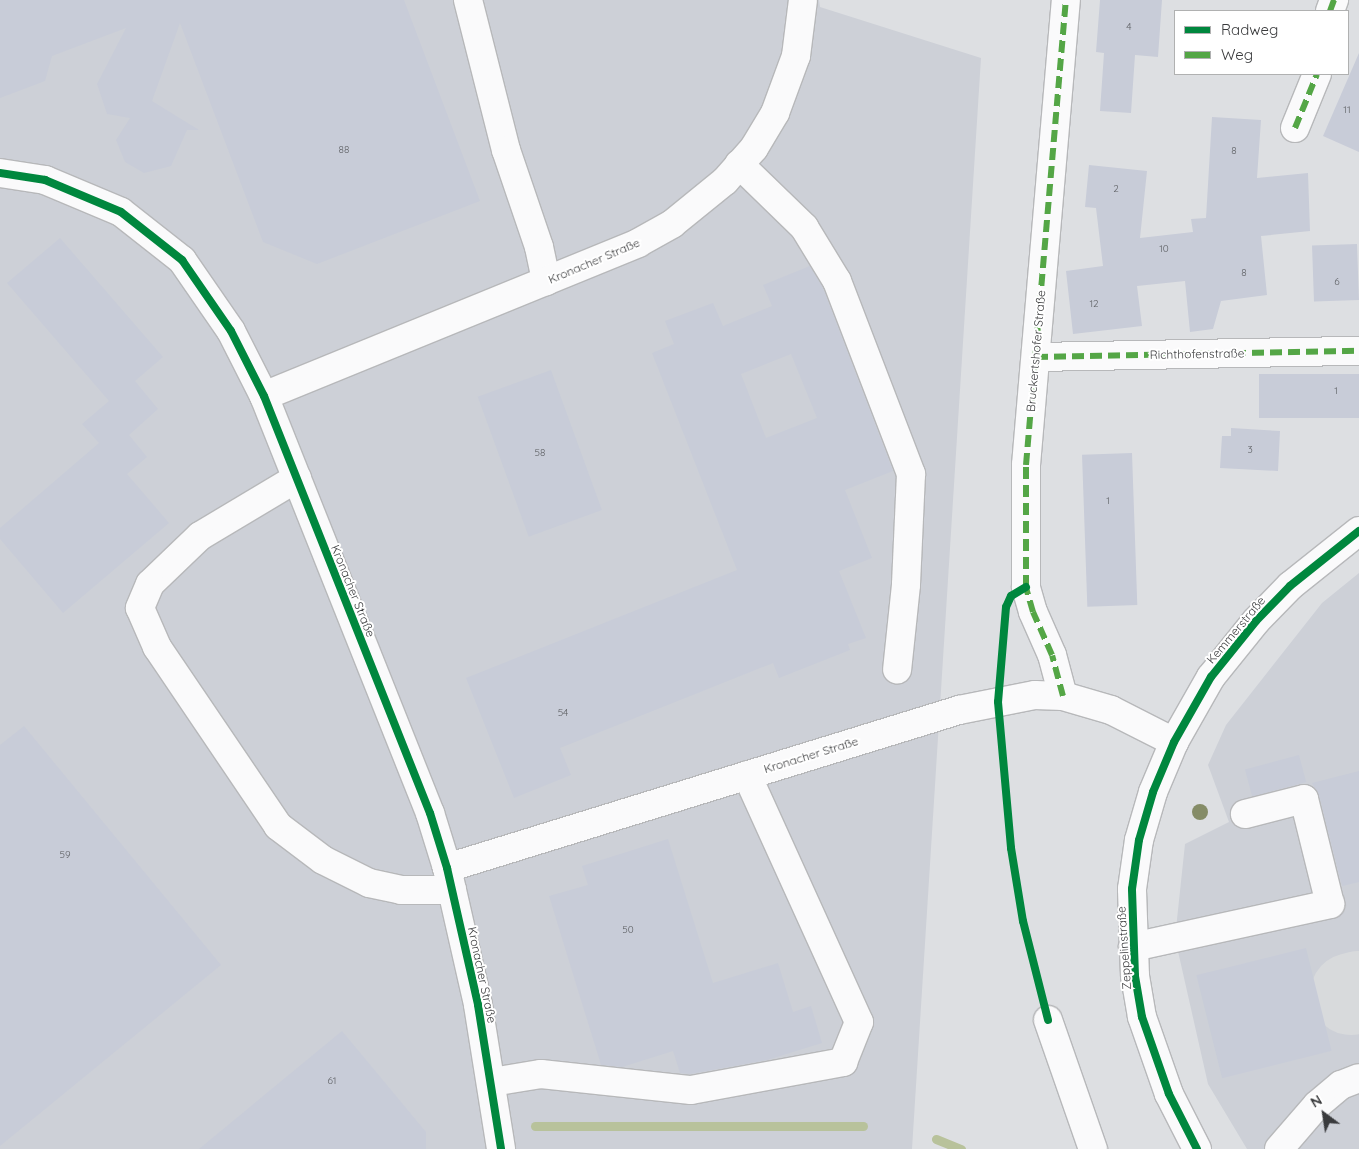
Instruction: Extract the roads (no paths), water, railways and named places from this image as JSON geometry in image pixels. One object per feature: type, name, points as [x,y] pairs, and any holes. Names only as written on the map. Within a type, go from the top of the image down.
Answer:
[{"type":"street","points":[[468,0],[506,150],[539,247],[546,281]]},
{"type":"street","name":"Kronacher Straße","points":[[264,396],[638,243],[672,224],[725,180],[739,164],[775,113],[796,56],[803,0]]},
{"type":"street","name":"Bruckertshofer Straße","points":[[1063,696],[1052,655],[1033,612],[1026,587],[1026,464],[1066,0]]},
{"type":"street","points":[[1295,128],[1317,75]]},
{"type":"street","points":[[739,164],[804,227],[837,281],[910,474],[906,585],[897,670]]},
{"type":"street","name":"Kronacher Straße","points":[[0,173],[45,180],[121,212],[182,260],[231,330],[264,396],[430,814],[450,879],[492,1082],[501,1149]]},
{"type":"street","name":"Richthofenstraße","points":[[1036,357],[1359,351]]},
{"type":"street","points":[[297,478],[200,536],[150,584],[140,608],[158,647],[278,826],[323,860],[369,883],[401,890],[450,879]]},
{"type":"street","name":"Kemmerstraße","points":[[1174,742],[1211,676],[1256,621],[1290,586],[1359,530]]},
{"type":"street","name":"Kronacher Straße","points":[[450,879],[747,775],[959,710],[1035,695],[1063,696],[1111,710],[1174,742]]},
{"type":"street","name":"Zeppelinstraße","points":[[1174,742],[1153,792],[1139,840],[1132,889],[1133,947],[1142,1017],[1169,1094],[1197,1149]]},
{"type":"street","points":[[492,1082],[541,1074],[691,1090],[843,1062],[858,1022],[747,775]]},
{"type":"street","points":[[1133,947],[1330,904],[1304,799],[1245,814]]},
{"type":"street","points":[[1048,1020],[1093,1149]]},
{"type":"street","points":[[1279,1149],[1317,1105],[1341,1085],[1359,1078]]},
{"type":"waterway","points":[[535,1126],[863,1126]]},
{"type":"waterway","points":[[936,1139],[961,1149]]}]
